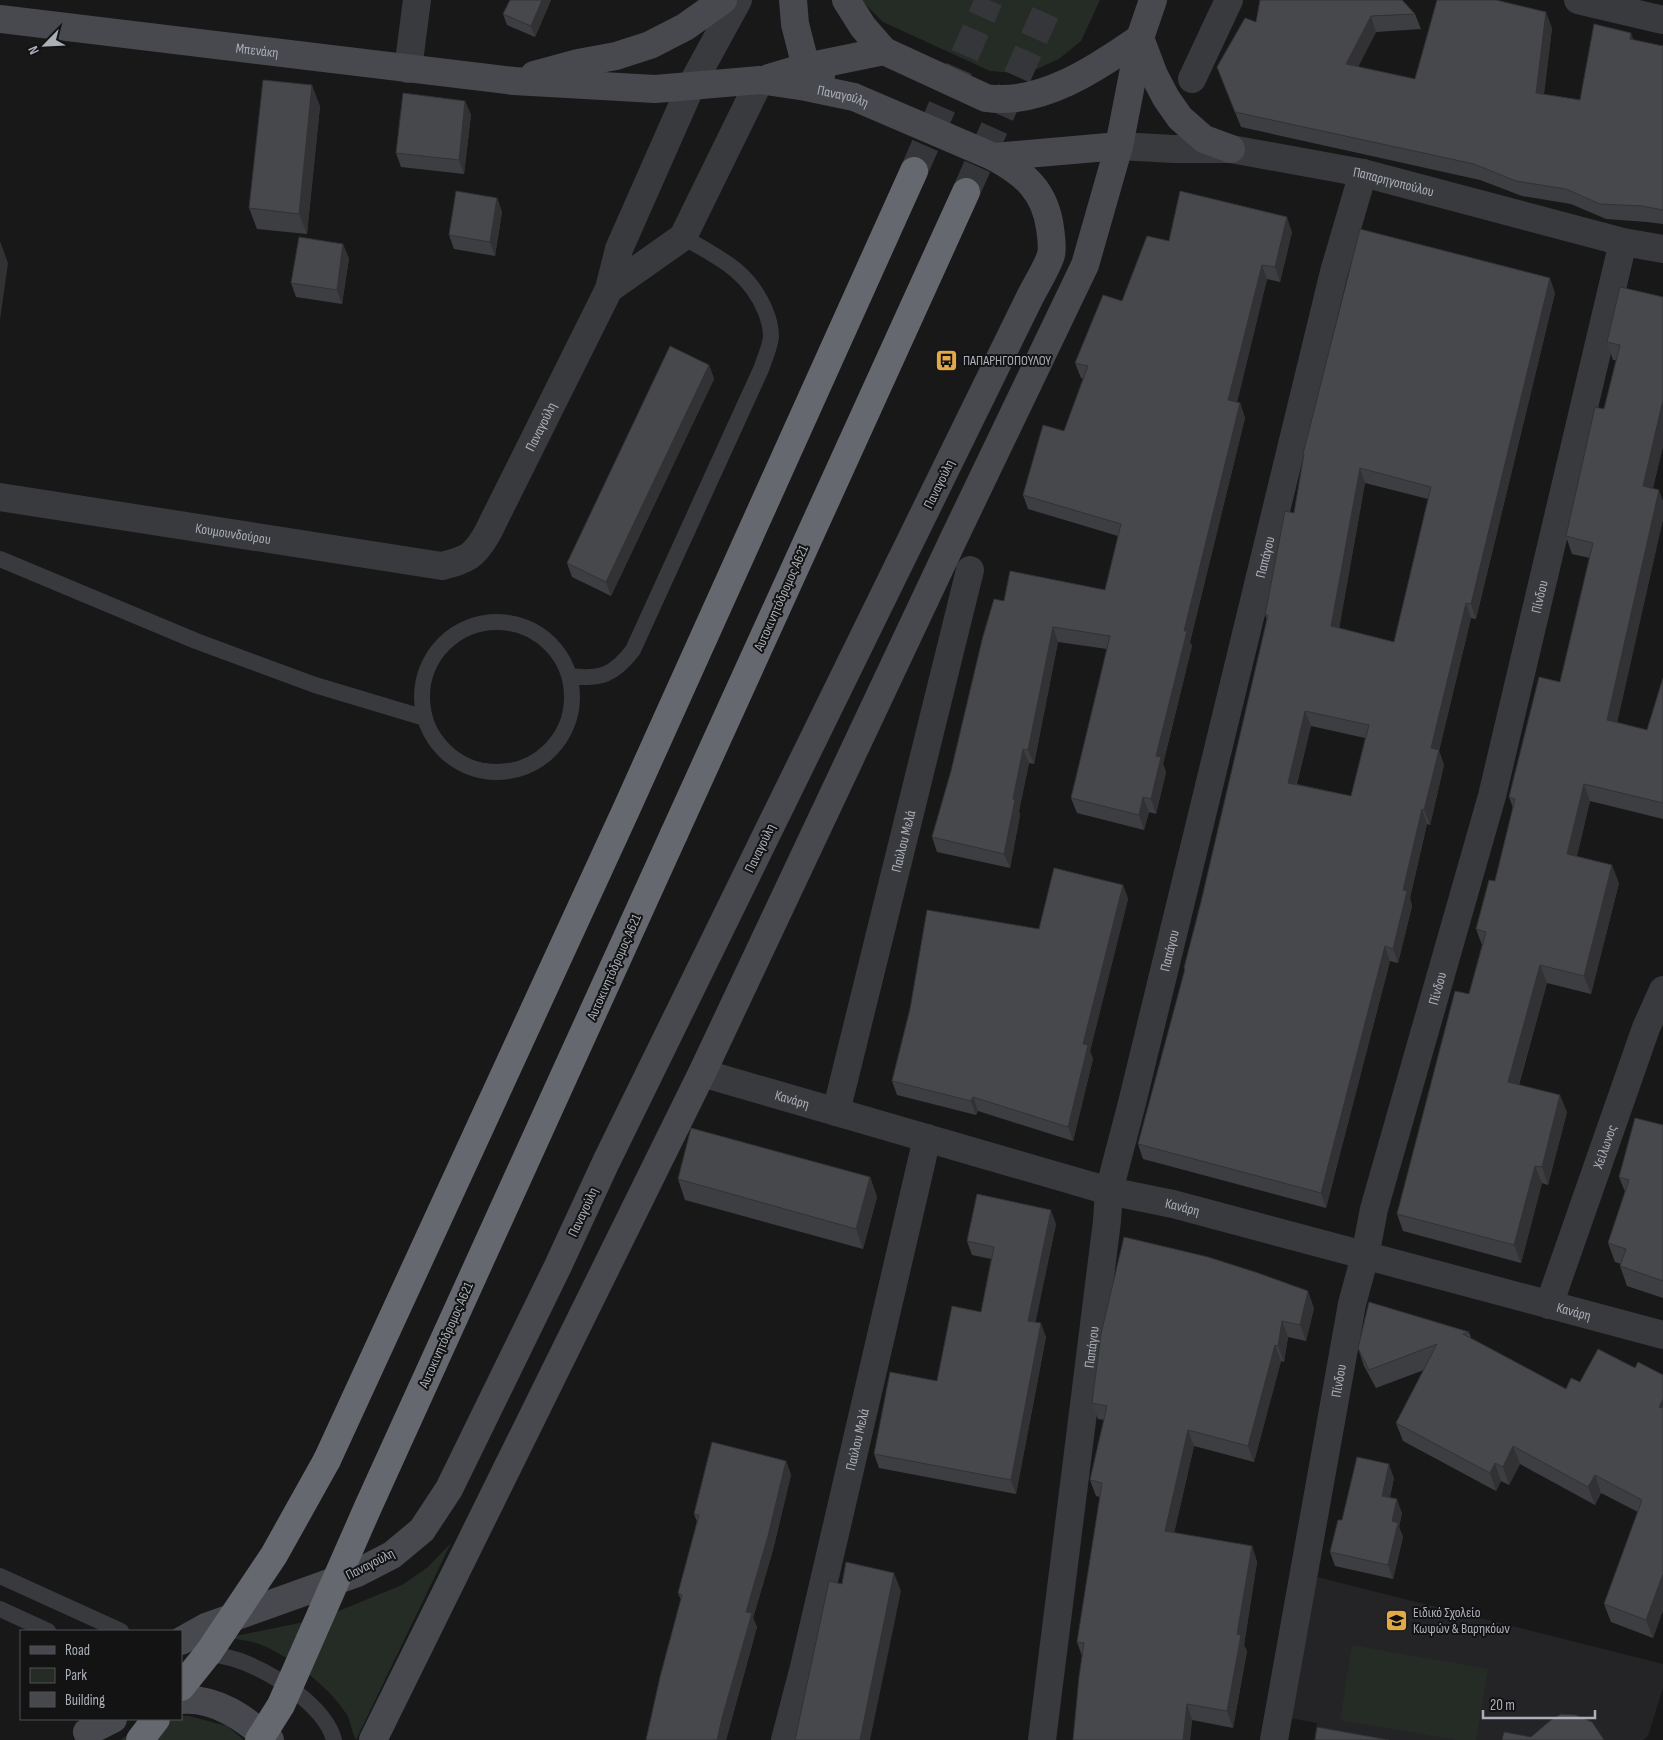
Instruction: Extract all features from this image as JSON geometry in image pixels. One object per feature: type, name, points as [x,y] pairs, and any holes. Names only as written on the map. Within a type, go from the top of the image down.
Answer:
[{"type":"highway","points":[[182,1686],[209,1652],[274,1555],[327,1460],[626,810],[914,170]]},
{"type":"highway","name":"Αυτοκινητόδρομος Α621","points":[[259,1740],[281,1705],[368,1507],[966,192]]},
{"type":"highway","points":[[140,1740],[155,1720]]},
{"type":"main road","points":[[514,81],[578,63],[616,56],[650,45],[685,27],[723,0]]},
{"type":"main road","points":[[793,0],[795,24],[806,67],[854,98]]},
{"type":"main road","points":[[846,0],[863,27],[884,51],[986,98],[1002,100],[1022,98],[1078,77],[1105,63],[1140,38]]},
{"type":"main road","points":[[373,1740],[702,1072],[1085,265],[1119,146],[1140,38],[1153,0]]},
{"type":"main road","name":"Μπενάκη","points":[[0,19],[514,81]]},
{"type":"main road","points":[[1140,38],[1154,75],[1166,98],[1180,118],[1204,139],[1231,149]]},
{"type":"main road","points":[[760,80],[806,67],[884,51]]},
{"type":"main road","name":"Παναγούλη","points":[[182,1640],[206,1627],[357,1573],[392,1556],[422,1530],[448,1489],[1050,255],[1051,239],[1048,217],[1042,200],[1033,186],[1016,169],[854,98],[806,87],[760,80],[655,89],[514,81]]},
{"type":"main road","points":[[994,158],[1119,146]]},
{"type":"main road","points":[[182,1700],[188,1699],[218,1705],[250,1723],[270,1740]]},
{"type":"main road","points":[[91,1728],[111,1720]]},
{"type":"street","points":[[408,68],[417,0]]},
{"type":"street","name":"Παναγούλη","points":[[466,559],[479,548],[488,534],[608,289],[620,249],[691,86],[738,0]]},
{"type":"street","points":[[1192,79],[1230,0]]},
{"type":"street","points":[[1583,1],[1663,20]]},
{"type":"street","name":"Παναγούλη","points":[[608,289],[683,238],[760,80]]},
{"type":"street","name":"Παπαρηγοπούλου","points":[[1119,146],[1173,149],[1231,149],[1363,173],[1623,242],[1663,250]]},
{"type":"street","name":"Παπάγου","points":[[1042,1740],[1106,1231],[1109,1191],[1334,272],[1363,173]]},
{"type":"street","name":"Πίνδου","points":[[1274,1740],[1352,1304],[1365,1256],[1374,1209],[1492,796],[1623,242]]},
{"type":"street","name":"Κουμουνδούρου","points":[[0,497],[442,566],[466,559]]},
{"type":"street","name":"Παύλου Μελά","points":[[836,1112],[970,570]]},
{"type":"street","name":"Χείλωνος","points":[[1549,1305],[1646,1028],[1663,990]]},
{"type":"street","name":"Κανάρη","points":[[702,1072],[1109,1191],[1173,1204],[1663,1335]]},
{"type":"street","name":"Παύλου Μελά","points":[[785,1740],[804,1667],[927,1138]]},
{"type":"lane","points":[[570,676],[589,678],[609,673],[622,665],[633,650],[762,367],[771,336],[768,315],[760,296],[741,273],[683,238]]},
{"type":"lane","points":[[0,559],[196,641],[315,686],[425,718]]},
{"type":"lane","points":[[492,621],[526,626],[554,646],[570,676],[572,709],[559,740],[534,763],[502,772],[469,767],[441,748],[425,718],[422,684],[435,653],[460,630],[492,621]]},
{"type":"lane","points":[[0,1576],[119,1630]]},
{"type":"lane","points":[[0,1609],[46,1630]]},
{"type":"lane","points":[[182,1650],[202,1652],[243,1662],[276,1679],[314,1707],[331,1731],[334,1740]]},
{"type":"shaded area","name":"Ειδικό Σχολείο Κωφών & Βαρηκόων","points":[[1313,1576],[1663,1664],[1663,1688],[1648,1736],[1643,1740],[1314,1740],[1317,1723],[1289,1718]]},
{"type":"green space","points":[[861,0],[1100,0],[1081,41],[1059,59],[1037,69],[1014,73],[990,71],[883,22]]},
{"type":"green space","points":[[451,1543],[356,1740],[350,1721],[339,1704],[330,1693],[305,1671],[278,1653],[265,1647],[250,1641],[226,1638],[309,1621],[402,1585],[428,1567]]},
{"type":"green space","points":[[1352,1645],[1488,1669],[1476,1740],[1456,1740],[1340,1720]]},
{"type":"green space","points":[[182,1716],[189,1716],[227,1726],[244,1740],[120,1740],[149,1720],[182,1720]]},
{"type":"building","points":[[510,0],[542,0],[531,26],[503,14]]},
{"type":"building","points":[[1260,0],[1402,0],[1415,14],[1371,16],[1346,64],[1415,79],[1437,0],[1496,0],[1546,12],[1536,93],[1580,100],[1594,24],[1631,33],[1630,39],[1663,46],[1663,210],[1642,206],[1600,204],[1566,189],[1516,181],[1474,164],[1235,112],[1217,67],[1245,18],[1256,22]]},
{"type":"building","points":[[263,80],[312,85],[299,214],[249,208]]},
{"type":"building","points":[[403,93],[465,101],[459,160],[396,153]]},
{"type":"building","points":[[456,191],[497,198],[490,242],[449,235]]},
{"type":"building","points":[[1180,191],[1287,217],[1275,267],[1262,265],[1228,400],[1240,403],[1184,631],[1187,631],[1156,756],[1161,757],[1151,799],[1143,797],[1139,815],[1071,798],[1110,636],[1053,627],[1028,750],[1023,749],[1004,854],[932,837],[951,771],[982,640],[994,599],[1004,601],[1010,571],[1105,590],[1121,524],[1023,495],[1043,425],[1064,431],[1088,366],[1075,363],[1103,295],[1122,301],[1147,236],[1169,241]]},
{"type":"building","points":[[1360,229],[1550,278],[1471,604],[1466,603],[1431,748],[1439,750],[1424,810],[1422,809],[1403,890],[1407,891],[1393,949],[1385,946],[1321,1193],[1138,1144],[1185,969],[1268,615],[1265,615],[1285,511],[1294,513],[1303,454]],"holes":[[[1360,468],[1431,487],[1394,642],[1331,626]],[[1305,711],[1369,725],[1351,796],[1288,783]]]},
{"type":"building","points":[[299,237],[343,244],[337,290],[291,283]]},
{"type":"building","points":[[1620,287],[1663,297],[1663,400],[1643,486],[1659,490],[1607,720],[1647,730],[1663,678],[1663,803],[1584,784],[1567,854],[1612,865],[1584,976],[1540,965],[1508,1082],[1560,1095],[1542,1167],[1535,1166],[1514,1245],[1397,1214],[1455,991],[1469,994],[1486,932],[1476,929],[1489,880],[1495,881],[1515,799],[1509,797],[1539,677],[1560,682],[1593,543],[1566,536],[1595,407],[1604,409],[1620,345],[1607,342]]},
{"type":"building","points":[[670,346],[709,365],[606,582],[567,563]]},
{"type":"building","points":[[1054,868],[1123,885],[1083,1044],[1088,1045],[1068,1127],[973,1097],[971,1101],[892,1081],[910,1009],[927,910],[1039,929]]},
{"type":"building","points":[[1635,1118],[1663,1125],[1663,1281],[1620,1266],[1626,1249],[1608,1243],[1629,1180],[1619,1177]]},
{"type":"building","points":[[691,1128],[870,1177],[856,1229],[678,1179]]},
{"type":"building","points":[[977,1194],[1051,1210],[1028,1321],[1041,1323],[1011,1480],[874,1454],[890,1372],[937,1381],[952,1306],[981,1312],[994,1247],[967,1241]]},
{"type":"building","points":[[1124,1237],[1208,1257],[1308,1291],[1300,1325],[1282,1321],[1278,1346],[1275,1345],[1248,1446],[1188,1430],[1165,1531],[1252,1546],[1237,1634],[1241,1635],[1227,1711],[1187,1704],[1183,1740],[1073,1740],[1084,1643],[1077,1642],[1102,1483],[1090,1480],[1107,1406],[1092,1403],[1101,1334]]},
{"type":"building","points":[[1369,1302],[1469,1332],[1463,1334],[1566,1389],[1571,1378],[1580,1382],[1598,1349],[1635,1368],[1638,1362],[1663,1375],[1663,1399],[1659,1407],[1663,1408],[1663,1574],[1646,1620],[1604,1604],[1642,1500],[1595,1475],[1588,1487],[1513,1446],[1503,1467],[1495,1463],[1490,1473],[1396,1423],[1437,1344],[1369,1370],[1358,1348]]},
{"type":"building","points":[[712,1442],[786,1461],[768,1536],[746,1612],[752,1613],[717,1740],[646,1740],[660,1677],[682,1595],[678,1593],[699,1515],[694,1514]]},
{"type":"building","points":[[1357,1457],[1389,1464],[1382,1496],[1397,1499],[1392,1521],[1398,1523],[1388,1565],[1330,1552],[1338,1520],[1342,1520]]},
{"type":"building","points":[[846,1562],[894,1573],[860,1740],[795,1740],[829,1581],[842,1584]]},
{"type":"building","points":[[1561,1714],[1576,1715],[1592,1722],[1604,1740],[1502,1740],[1504,1732],[1531,1737]]},
{"type":"building","points":[[1317,1727],[1389,1740],[1315,1740]]},
{"type":"tunnel","points":[[914,171],[989,0]]},
{"type":"tunnel","points":[[966,192],[1051,0]]},
{"type":"place","name":"ΠΑΠΑΡΗΓΟΠΟΥΛΟΥ","points":[[947,360]]},
{"type":"place","name":"Ειδικό Σχολείο Κωφών & Βαρηκόων","points":[[1397,1620]]}]
